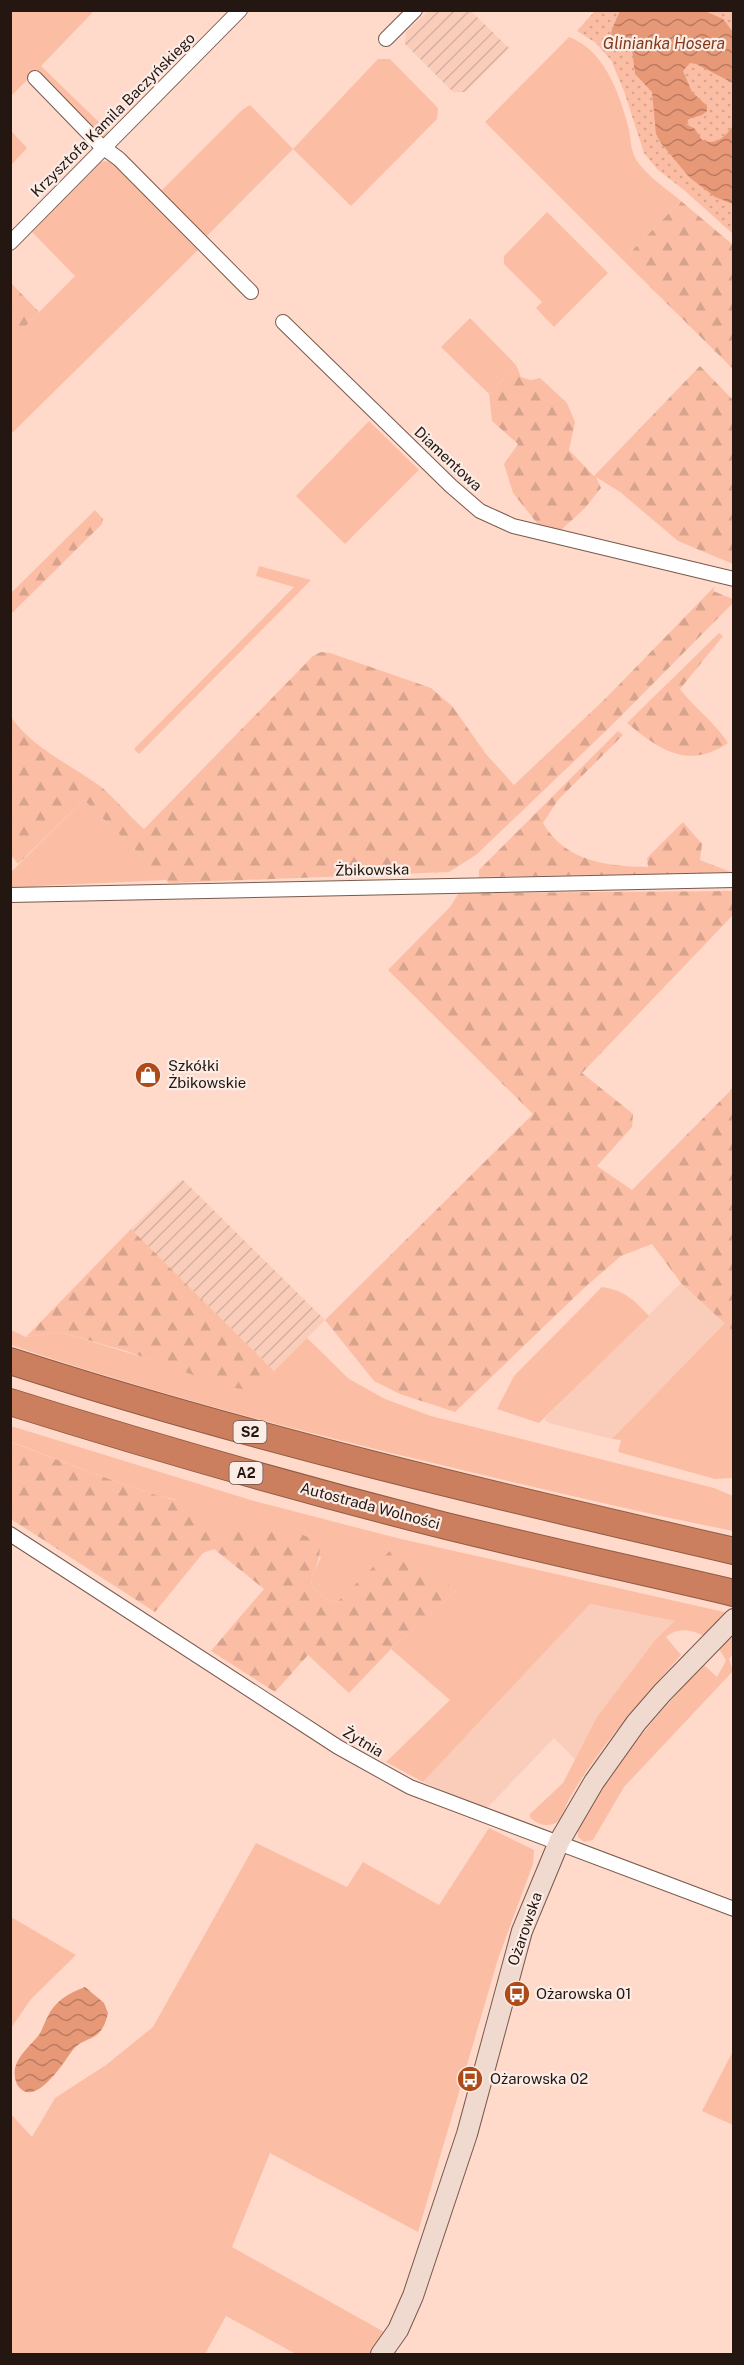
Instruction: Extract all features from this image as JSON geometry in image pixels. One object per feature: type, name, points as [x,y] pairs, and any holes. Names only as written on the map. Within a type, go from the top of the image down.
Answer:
[{"type":"highway","name":"S2","points":[[10,1361],[346,1459],[734,1551]]},
{"type":"highway","name":"Autostrada Wolności","points":[[10,1402],[142,1444],[297,1487],[453,1527],[734,1593]]},
{"type":"main road","name":"Ożarowska","points":[[381,2355],[398,2330],[413,2296],[467,2134],[522,1931],[559,1842],[588,1791],[614,1752],[662,1693],[734,1619]]},
{"type":"street","name":"Krzysztofa Kamila Baczyńskiego","points":[[10,243],[240,10]]},
{"type":"street","points":[[386,39],[415,10]]},
{"type":"street","points":[[35,78],[251,292]]},
{"type":"street","name":"Diamentowa","points":[[283,322],[451,486],[480,511],[513,526],[734,579]]},
{"type":"street","name":"Żbikowska","points":[[10,895],[734,880]]},
{"type":"street","name":"Żytnia","points":[[10,1534],[385,1775],[433,1796],[734,1909]]},
{"type":"shaded area","points":[[428,11],[471,11],[509,48],[465,92],[453,92],[405,44],[406,32]]},
{"type":"shaded area","points":[[182,1179],[325,1320],[274,1371],[131,1229]]},
{"type":"shaded area","points":[[681,1283],[725,1323],[612,1439],[549,1423],[544,1419]]},
{"type":"shaded area","points":[[590,1604],[675,1621],[576,1760],[554,1738],[486,1809],[423,1782]]},
{"type":"green space","points":[[11,11],[94,11],[41,66],[109,132],[103,139],[37,74],[11,96]]},
{"type":"green space","name":"Glinianka Hosera","points":[[595,11],[733,11],[733,234],[657,169],[644,153],[624,91],[611,60],[596,43],[577,31]]},
{"type":"green space","points":[[569,37],[592,52],[601,62],[615,86],[636,160],[649,175],[681,201],[623,260],[485,122]]},
{"type":"green space","points":[[378,59],[390,59],[438,108],[437,119],[351,206],[293,149]]},
{"type":"green space","points":[[250,105],[293,149],[205,238],[159,193],[242,110]]},
{"type":"green space","points":[[11,131],[27,148],[10,165]]},
{"type":"green space","points":[[101,162],[116,164],[200,248],[11,434],[10,341],[75,276],[32,232]]},
{"type":"green space","points":[[681,201],[733,245],[733,369],[623,260]]},
{"type":"green space","points":[[547,212],[608,273],[554,327],[536,308],[542,302],[504,264],[504,256]]},
{"type":"green space","points":[[11,283],[39,312],[10,341]]},
{"type":"green space","points":[[470,318],[516,365],[489,394],[441,347]]},
{"type":"green space","points":[[516,365],[521,377],[531,380],[540,378],[567,403],[575,422],[569,450],[594,476],[700,366],[733,400],[733,564],[678,541],[620,492],[596,477],[601,488],[585,508],[559,532],[541,528],[513,493],[504,464],[518,444],[492,421],[489,394]]},
{"type":"green space","points":[[369,421],[419,470],[345,544],[296,496]]},
{"type":"green space","points":[[95,510],[103,519],[102,524],[11,614],[11,593]]},
{"type":"green space","points":[[259,566],[311,580],[139,754],[134,749],[294,587],[256,576]]},
{"type":"green space","points":[[715,586],[713,591],[733,599],[733,603],[611,726],[476,855],[449,872],[169,883],[84,800],[18,864],[11,855],[11,717],[19,728],[40,746],[112,796],[144,829],[313,656],[321,652],[330,653],[431,688],[452,706],[486,754],[514,785],[606,698]]},
{"type":"green space","points":[[719,633],[723,636],[680,689],[728,743],[714,751],[687,756],[663,748],[627,723]]},
{"type":"green space","points":[[618,731],[623,735],[558,800],[543,823],[552,836],[575,854],[588,859],[617,865],[648,867],[647,858],[683,822],[702,844],[700,860],[733,873],[479,877],[479,870]]},
{"type":"green space","points":[[84,800],[166,880],[37,886],[30,889],[11,888],[10,873]]},
{"type":"green space","points":[[733,891],[733,915],[582,1073],[633,1114],[632,1127],[597,1166],[632,1190],[733,1088],[733,1331],[681,1283],[652,1244],[621,1256],[583,1289],[455,1412],[400,1394],[374,1381],[325,1320],[533,1114],[388,970],[450,907],[459,893]]},
{"type":"green space","points":[[131,1229],[274,1371],[254,1391],[224,1386],[126,1351],[60,1332],[26,1337]]},
{"type":"green space","points":[[602,1287],[628,1297],[649,1316],[539,1423],[497,1409],[514,1376]]},
{"type":"green space","points":[[725,1323],[733,1331],[733,1478],[715,1479],[618,1452],[621,1440],[612,1439]]},
{"type":"green space","points":[[11,1330],[26,1337],[60,1332],[254,1391],[307,1338],[349,1379],[385,1399],[431,1416],[714,1488],[733,1496],[733,1531],[508,1481],[220,1409],[11,1345]]},
{"type":"green space","points":[[11,1426],[254,1501],[401,1539],[733,1614],[733,1654],[729,1659],[733,1671],[624,1787],[593,1840],[584,1842],[578,1837],[582,1820],[644,1732],[704,1665],[717,1677],[726,1661],[709,1639],[692,1631],[683,1630],[666,1637],[681,1655],[636,1707],[586,1771],[560,1819],[551,1825],[539,1823],[530,1817],[530,1814],[563,1783],[597,1717],[656,1639],[675,1621],[590,1604],[423,1782],[386,1762],[450,1700],[391,1649],[456,1591],[398,1544],[336,1603],[324,1598],[311,1585],[313,1574],[321,1557],[223,1538],[213,1541],[213,1527],[174,1499],[109,1479],[11,1442]]},
{"type":"green space","points":[[10,1442],[109,1479],[162,1497],[188,1503],[206,1515],[213,1527],[213,1541],[242,1529],[301,1534],[319,1542],[319,1555],[311,1585],[324,1598],[336,1603],[398,1543],[456,1591],[391,1649],[349,1693],[308,1655],[275,1692],[211,1651],[264,1589],[214,1549],[203,1553],[155,1612],[11,1519]]},
{"type":"green space","points":[[489,1828],[534,1850],[533,1864],[498,1959],[418,2232],[270,2153],[232,2247],[386,2333],[371,2354],[296,2354],[226,2316],[205,2354],[11,2354],[10,2113],[32,2137],[55,2098],[106,2065],[153,2027],[256,1843],[347,1887],[363,1862],[439,1905]]},
{"type":"green space","points":[[11,1917],[76,1955],[31,1999],[11,2028]]},
{"type":"green space","points":[[732,2053],[734,2058],[733,2125],[702,2111]]},
{"type":"water","name":"Glinianka Hosera","points":[[620,11],[705,11],[723,19],[733,32],[733,83],[696,64],[690,63],[683,71],[692,92],[707,106],[707,111],[689,119],[686,124],[695,129],[702,140],[707,142],[723,137],[733,126],[733,204],[715,197],[689,177],[661,143],[656,134],[652,92],[635,74],[632,49],[625,35],[614,37],[611,35]]},
{"type":"water","points":[[85,1987],[104,2003],[108,2013],[101,2030],[97,2035],[77,2046],[56,2073],[40,2088],[32,2092],[25,2092],[18,2086],[15,2078],[15,2068],[19,2058],[39,2035],[50,2012],[58,2003],[67,1995]]},
{"type":"place","name":"Szkółki Żbikowskie","points":[[148,1075]]},
{"type":"place","name":"Ożarowska 01","points":[[517,1994]]},
{"type":"place","name":"Ożarowska 02","points":[[470,2079]]}]
